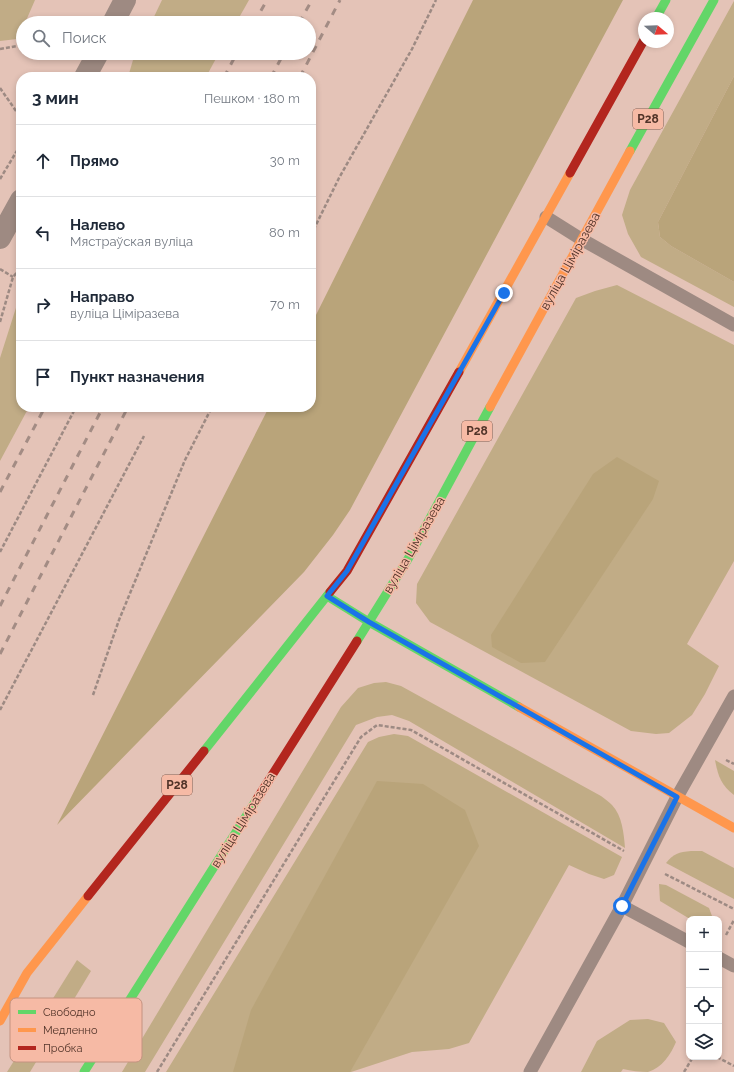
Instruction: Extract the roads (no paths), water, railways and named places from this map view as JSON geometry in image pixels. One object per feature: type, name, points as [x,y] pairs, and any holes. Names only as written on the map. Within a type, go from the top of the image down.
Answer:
[{"type":"main road","points":[[659,12],[666,0]]},
{"type":"main road","name":"вуліца Ціміразева","points":[[131,998],[408,559],[581,239],[714,0]]},
{"type":"main road","name":"Р28","points":[[13,998],[27,973],[347,571],[640,48]]},
{"type":"main road","points":[[327,596],[369,622],[734,828]]},
{"type":"main road","name":"Р28","points":[[0,1022],[10,1004]]},
{"type":"main road","name":"вуліца Ціміразева","points":[[84,1072],[90,1062]]},
{"type":"street","points":[[117,16],[125,0]]},
{"type":"street","points":[[88,72],[94,60]]},
{"type":"street","points":[[0,238],[16,209]]},
{"type":"lane","points":[[546,217],[581,239],[734,325]]},
{"type":"lane","points":[[530,1072],[622,906],[677,797],[732,701]]},
{"type":"lane","points":[[622,906],[686,940]]},
{"type":"lane","points":[[722,960],[734,966]]},
{"type":"railway","points":[[258,16],[267,0]]},
{"type":"railway","points":[[303,16],[312,0]]},
{"type":"railway","points":[[316,46],[340,0]]},
{"type":"railway","points":[[227,72],[233,60]]},
{"type":"railway","points":[[274,72],[280,60]]},
{"type":"railway","points":[[303,72],[309,60]]},
{"type":"railway","points":[[0,492],[42,412]]},
{"type":"railway","points":[[0,606],[100,412]]},
{"type":"railway","points":[[0,654],[125,412]]}]
